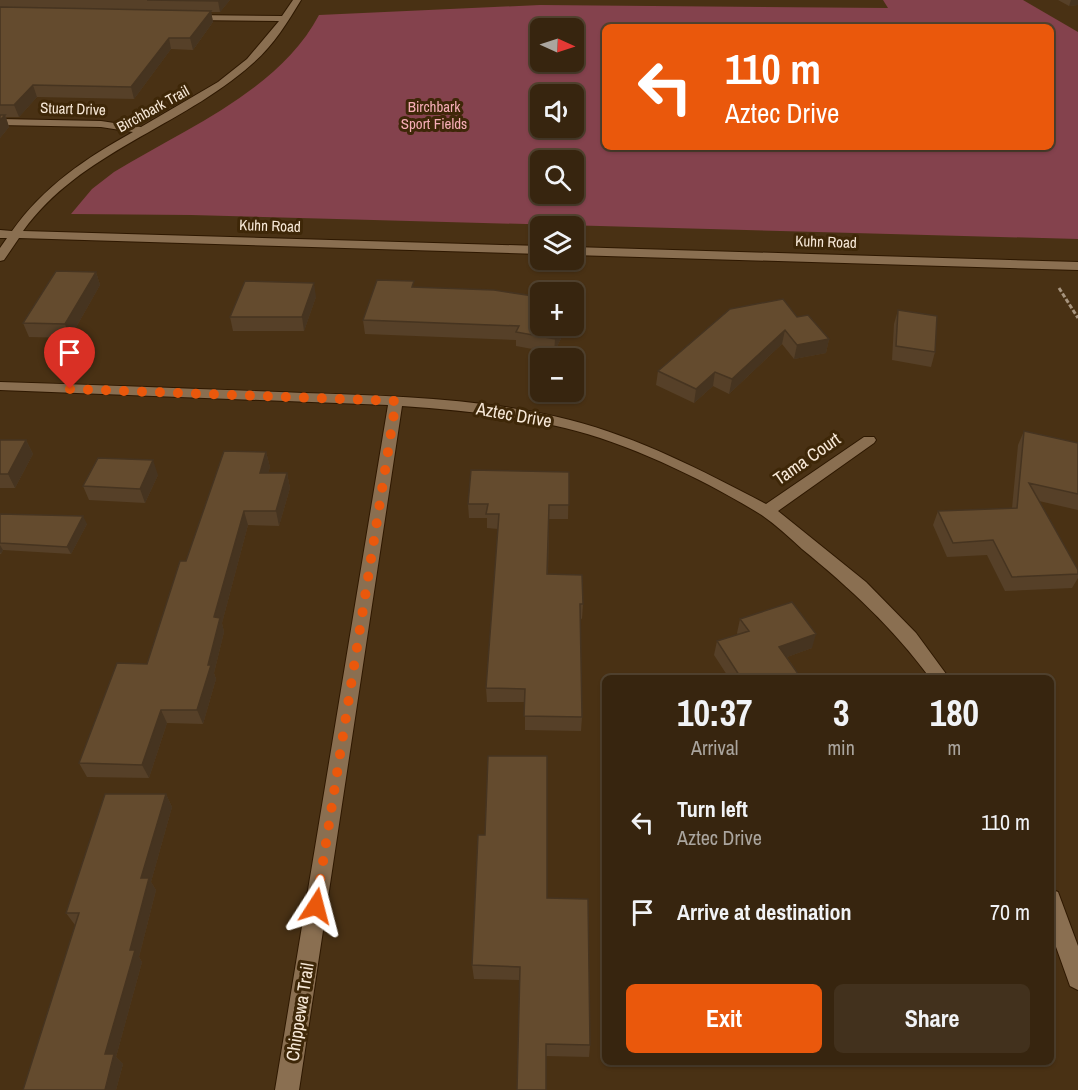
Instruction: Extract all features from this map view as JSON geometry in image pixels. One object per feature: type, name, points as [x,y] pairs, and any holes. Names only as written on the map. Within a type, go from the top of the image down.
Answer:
[{"type":"street","name":"Birchbark Trail","points":[[0,257],[37,205],[62,182],[86,164],[223,86],[265,48],[287,19],[297,0]]},
{"type":"street","points":[[179,16],[287,19]]},
{"type":"street","name":"Stuart Drive","points":[[0,122],[100,124],[144,130]]},
{"type":"street","name":"Kuhn Road","points":[[0,234],[530,250]]},
{"type":"street","name":"Kuhn Road","points":[[584,251],[1078,266]]},
{"type":"street","name":"Aztec Drive","points":[[0,386],[396,401],[485,408],[568,424],[638,448],[701,476],[767,511],[860,587],[910,638],[938,675]]},
{"type":"street","name":"Chippewa Trail","points":[[287,1090],[396,401]]},
{"type":"street","name":"Tama Court","points":[[767,511],[869,440]]},
{"type":"street","points":[[1054,910],[1078,978]]},
{"type":"path","points":[[1053,279],[1078,318]]},
{"type":"green space","name":"Birchbark Sport Fields","points":[[883,0],[1023,0],[1078,32],[1078,239],[584,226],[584,216],[530,216],[530,224],[71,214],[92,189],[114,172],[228,106],[255,87],[280,66],[302,42],[319,15],[540,5],[888,8]]},
{"type":"building","points":[[147,0],[219,0],[218,1]]},
{"type":"building","points":[[0,7],[211,11],[190,38],[169,38],[131,87],[33,85],[14,105],[0,105]]},
{"type":"building","points":[[56,271],[96,272],[65,324],[23,323]]},
{"type":"building","points":[[377,280],[414,281],[412,287],[494,290],[530,295],[530,335],[516,332],[519,326],[363,320]]},
{"type":"building","points":[[245,281],[314,283],[302,317],[230,317]]},
{"type":"building","points":[[783,299],[797,317],[808,315],[829,339],[797,345],[785,330],[732,379],[715,372],[696,389],[658,371],[730,309]]},
{"type":"building","points":[[898,310],[937,316],[935,352],[896,346]]},
{"type":"building","points":[[538,336],[556,336],[555,339]]},
{"type":"building","points":[[1024,431],[1078,443],[1078,494],[1029,483],[1078,570],[1078,574],[1012,577],[993,540],[953,543],[938,511],[1017,508]]},
{"type":"building","points":[[0,440],[26,440],[8,474],[0,474]]},
{"type":"building","points":[[224,451],[266,452],[260,473],[287,473],[276,511],[244,511],[214,617],[220,618],[208,665],[211,665],[197,710],[161,710],[142,765],[79,763],[117,663],[147,664],[180,561],[186,561]]},
{"type":"building","points":[[98,458],[153,460],[140,489],[83,486]]},
{"type":"building","points":[[471,470],[569,472],[569,505],[549,505],[547,574],[582,575],[583,604],[580,604],[582,717],[524,716],[525,689],[486,688],[499,514],[486,514],[488,504],[468,504]]},
{"type":"building","points":[[0,514],[83,516],[67,547],[0,543]]},
{"type":"building","points":[[792,602],[816,634],[779,647],[799,675],[739,675],[717,641],[749,631],[740,619]]},
{"type":"building","points":[[488,756],[547,756],[547,898],[588,899],[590,1045],[546,1044],[546,1090],[517,1090],[520,967],[472,965],[478,835],[485,835]]},
{"type":"building","points":[[105,794],[166,794],[141,878],[149,878],[130,950],[135,950],[105,1054],[114,1054],[105,1090],[23,1090],[79,913],[66,913]]},
{"type":"route","points":[[70,389],[396,401],[316,906]]}]
